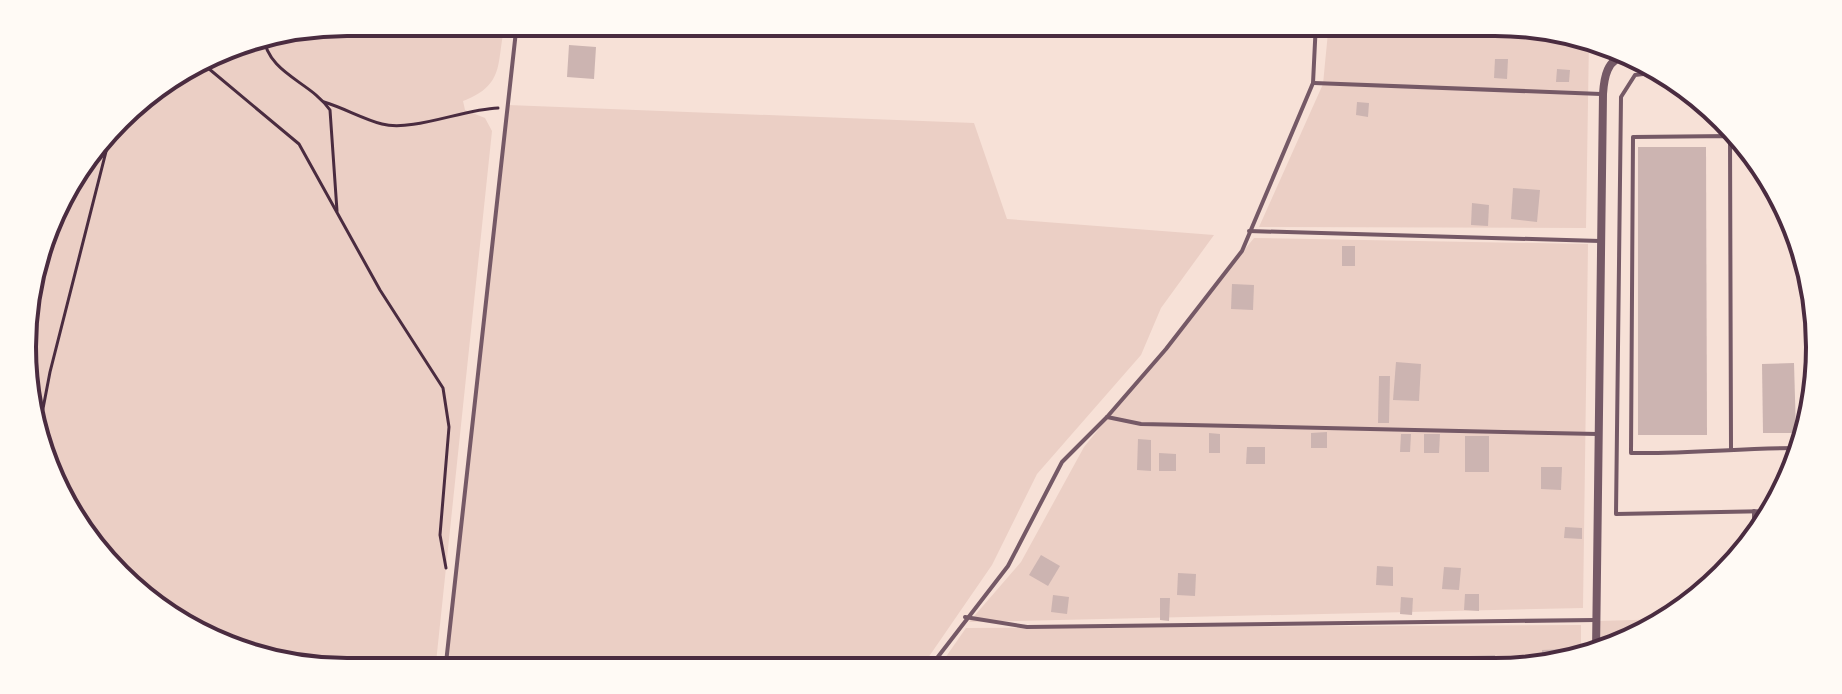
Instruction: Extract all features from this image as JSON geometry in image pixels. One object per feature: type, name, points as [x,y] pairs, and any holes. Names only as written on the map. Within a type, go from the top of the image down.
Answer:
[{"type":"street","points":[[1596,640],[1603,94],[1604,76],[1617,61]]},
{"type":"lane","points":[[446,658],[515,36]]},
{"type":"lane","points":[[936,658],[965,617],[1008,566],[1062,462],[1107,417],[1242,251],[1313,83],[1315,36]]},
{"type":"lane","points":[[1643,74],[1635,75],[1621,97],[1616,514],[1759,511]]},
{"type":"lane","points":[[1313,83],[1603,94]]},
{"type":"lane","points":[[1723,136],[1633,137],[1631,453],[1709,454],[1731,448],[1789,448]]},
{"type":"lane","points":[[1730,143],[1731,448]]},
{"type":"lane","points":[[1249,231],[1603,241]]},
{"type":"lane","points":[[1107,417],[1141,424],[1600,434]]},
{"type":"lane","points":[[1754,511],[1754,520]]},
{"type":"lane","points":[[965,617],[991,624],[1027,627],[1597,620]]},
{"type":"path","points":[[264,48],[279,68],[324,102],[382,125],[405,125],[472,109],[506,107]]},
{"type":"path","points":[[208,68],[299,144],[380,290],[443,388],[449,427],[440,535],[444,564],[454,587]]},
{"type":"path","points":[[324,102],[330,110],[334,138],[338,212]]},
{"type":"path","points":[[43,410],[106,150]]},
{"type":"shaded area","points":[[503,36],[493,79],[487,87],[463,101],[465,110],[485,118],[492,131],[436,658],[347,658],[286,652],[228,634],[174,606],[127,567],[88,520],[60,466],[42,408],[36,347],[42,286],[60,228],[88,174],[127,127],[174,88],[228,60],[267,47],[306,39]]},
{"type":"shaded area","points":[[1328,36],[1515,37],[1556,42],[1589,51],[1586,228],[1259,227],[1323,84]]},
{"type":"shaded area","points":[[508,105],[974,123],[1007,219],[1214,235],[1161,308],[1141,355],[1037,474],[992,565],[928,658],[446,658]]},
{"type":"shaded area","points":[[1254,238],[1588,244],[1583,608],[969,622],[1021,562],[1084,447]]},
{"type":"shaded area","points":[[1644,620],[1597,640],[1598,621]]},
{"type":"shaded area","points":[[1581,625],[1581,645],[1536,655],[1495,658],[945,658],[966,628]]},
{"type":"building","points":[[569,45],[596,47],[594,79],[567,77]]},
{"type":"building","points":[[1495,59],[1508,59],[1507,79],[1494,78]]},
{"type":"building","points":[[1557,69],[1570,70],[1569,82],[1556,82]]},
{"type":"building","points":[[1357,102],[1369,103],[1368,117],[1356,115]]},
{"type":"building","points":[[1638,147],[1706,147],[1707,435],[1638,435]]},
{"type":"building","points":[[1513,188],[1540,190],[1537,222],[1511,219]]},
{"type":"building","points":[[1472,203],[1489,205],[1488,226],[1471,225]]},
{"type":"building","points":[[1342,246],[1355,246],[1355,266],[1342,266]]},
{"type":"building","points":[[1232,284],[1254,285],[1253,310],[1231,309]]},
{"type":"building","points":[[1396,362],[1421,364],[1419,401],[1393,400]]},
{"type":"building","points":[[1794,363],[1796,424],[1793,433],[1763,433],[1762,364]]},
{"type":"building","points":[[1379,376],[1390,376],[1389,423],[1378,423]]},
{"type":"building","points":[[1327,432],[1327,448],[1311,448],[1311,433]]},
{"type":"building","points":[[1209,433],[1220,434],[1220,453],[1209,453]]},
{"type":"building","points":[[1401,434],[1411,434],[1410,452],[1400,452]]},
{"type":"building","points":[[1424,434],[1440,434],[1439,453],[1424,453]]},
{"type":"building","points":[[1465,436],[1489,436],[1489,472],[1465,472]]},
{"type":"building","points":[[1138,439],[1151,440],[1151,471],[1137,470]]},
{"type":"building","points":[[1247,447],[1265,447],[1265,464],[1246,464]]},
{"type":"building","points":[[1159,453],[1176,454],[1176,471],[1159,471]]},
{"type":"building","points":[[1541,467],[1562,467],[1561,490],[1541,489]]},
{"type":"building","points":[[1565,527],[1582,528],[1582,539],[1564,538]]},
{"type":"building","points":[[1041,555],[1060,566],[1048,586],[1029,575]]},
{"type":"building","points":[[1377,566],[1393,567],[1393,586],[1376,585]]},
{"type":"building","points":[[1444,567],[1461,568],[1459,590],[1442,589]]},
{"type":"building","points":[[1178,573],[1196,574],[1195,596],[1177,595]]},
{"type":"building","points":[[1465,594],[1479,594],[1479,611],[1464,610]]},
{"type":"building","points":[[1053,595],[1069,597],[1067,614],[1051,612]]},
{"type":"building","points":[[1401,597],[1413,598],[1412,615],[1400,614]]},
{"type":"building","points":[[1160,598],[1170,598],[1169,621],[1160,620]]},
{"type":"building","points":[[1564,649],[1542,654],[1542,650]]},
{"type":"building","points":[[1495,655],[1495,658],[1469,658]]}]
